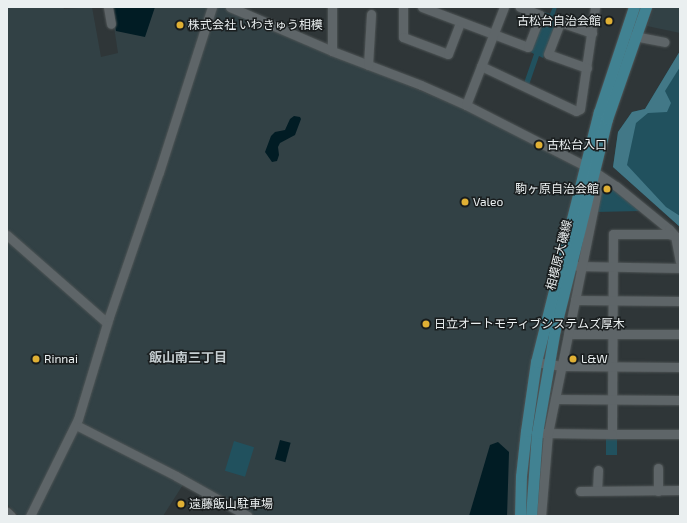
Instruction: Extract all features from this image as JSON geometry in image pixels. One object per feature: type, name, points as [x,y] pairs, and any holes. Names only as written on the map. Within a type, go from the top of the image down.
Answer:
[{"type":"main road","name":"相模原大磯線","points":[[593,171],[599,112],[634,7]]},
{"type":"main road","name":"相模原大磯線","points":[[520,516],[531,432],[536,362],[607,119],[634,36],[646,7]]},
{"type":"main road","name":"相模原大磯線","points":[[531,516],[531,432],[547,365],[565,263]]},
{"type":"street","points":[[108,7],[108,21]]},
{"type":"street","points":[[30,516],[76,425],[107,323],[159,172],[212,7]]},
{"type":"street","points":[[230,7],[332,51],[421,85],[466,105],[593,171],[616,186],[675,236],[680,262]]},
{"type":"street","points":[[332,7],[332,51]]},
{"type":"street","points":[[403,7],[403,37],[448,54],[460,22]]},
{"type":"street","points":[[422,7],[528,47],[540,15],[520,7]]},
{"type":"street","points":[[466,105],[504,7]]},
{"type":"street","points":[[481,66],[576,111],[580,109],[595,7]]},
{"type":"street","points":[[368,65],[371,14]]},
{"type":"street","points":[[587,68],[548,54],[560,22],[592,33]]},
{"type":"street","points":[[634,36],[664,42]]},
{"type":"street","points":[[541,516],[548,433],[582,267],[593,171]]},
{"type":"street","points":[[612,434],[614,301],[613,230],[669,234],[675,236]]},
{"type":"street","points":[[7,235],[107,323]]},
{"type":"street","points":[[565,263],[582,267],[680,268]]},
{"type":"street","points":[[575,300],[680,301]]},
{"type":"street","points":[[568,334],[680,334]]},
{"type":"street","points":[[536,362],[547,365],[562,366],[680,367]]},
{"type":"street","points":[[554,399],[680,400]]},
{"type":"street","points":[[76,425],[176,476],[233,512],[248,516]]},
{"type":"street","points":[[531,432],[680,434]]},
{"type":"street","points":[[658,468],[658,491]]},
{"type":"street","points":[[597,490],[598,470]]},
{"type":"street","points":[[580,491],[680,490]]},
{"type":"street","points":[[7,512],[11,516]]},
{"type":"shaded area","points":[[7,7],[63,7],[64,9],[92,7],[101,57],[118,53],[111,7],[222,7],[464,109],[581,169],[522,432],[516,516],[253,516],[186,480],[163,516],[19,516],[7,504]]},
{"type":"shaded area","points":[[112,7],[155,7],[145,37],[116,31]]},
{"type":"shaded area","points":[[553,7],[557,7],[554,16],[559,18],[543,58],[539,56],[529,85],[524,83],[534,54],[529,51],[544,12],[550,14]]},
{"type":"shaded area","points":[[654,7],[680,7],[680,33],[647,26]]},
{"type":"shaded area","points":[[680,51],[680,227],[613,167],[618,132],[632,112],[645,109]]},
{"type":"shaded area","points":[[680,51],[680,67],[665,91],[671,103],[667,112],[648,113],[636,123],[627,165],[666,207],[680,216],[680,227],[613,167],[618,132],[632,112],[645,109]]},
{"type":"shaded area","points":[[294,116],[300,117],[301,119],[295,135],[280,143],[278,147],[279,155],[277,161],[272,162],[265,152],[271,136],[275,132],[285,130],[290,119]]},
{"type":"shaded area","points":[[601,182],[604,182],[641,211],[595,212]]},
{"type":"shaded area","points":[[606,436],[617,436],[617,455],[606,455]]},
{"type":"shaded area","points":[[280,440],[291,443],[285,462],[275,459]]},
{"type":"shaded area","points":[[234,441],[254,447],[245,477],[225,471]]},
{"type":"shaded area","points":[[498,442],[509,452],[507,516],[469,516],[490,445]]},
{"type":"place","name":"古松台自治会館","points":[[609,21]]},
{"type":"place","name":"株式会社 いわきゅう相模","points":[[180,25]]},
{"type":"place","name":"古松台入口","points":[[539,145]]},
{"type":"place","name":"駒ヶ原自治会館","points":[[607,189]]},
{"type":"place","name":"Valeo","points":[[465,202]]},
{"type":"place","name":"日立オートモティブシステムズ厚木","points":[[426,324]]},
{"type":"place","name":"Rinnai","points":[[36,359]]},
{"type":"place","name":"L&W","points":[[573,359]]},
{"type":"place","name":"遠藤飯山駐車場","points":[[181,504]]},
{"type":"district","name":"飯山南三丁目","points":[[188,357]]}]
